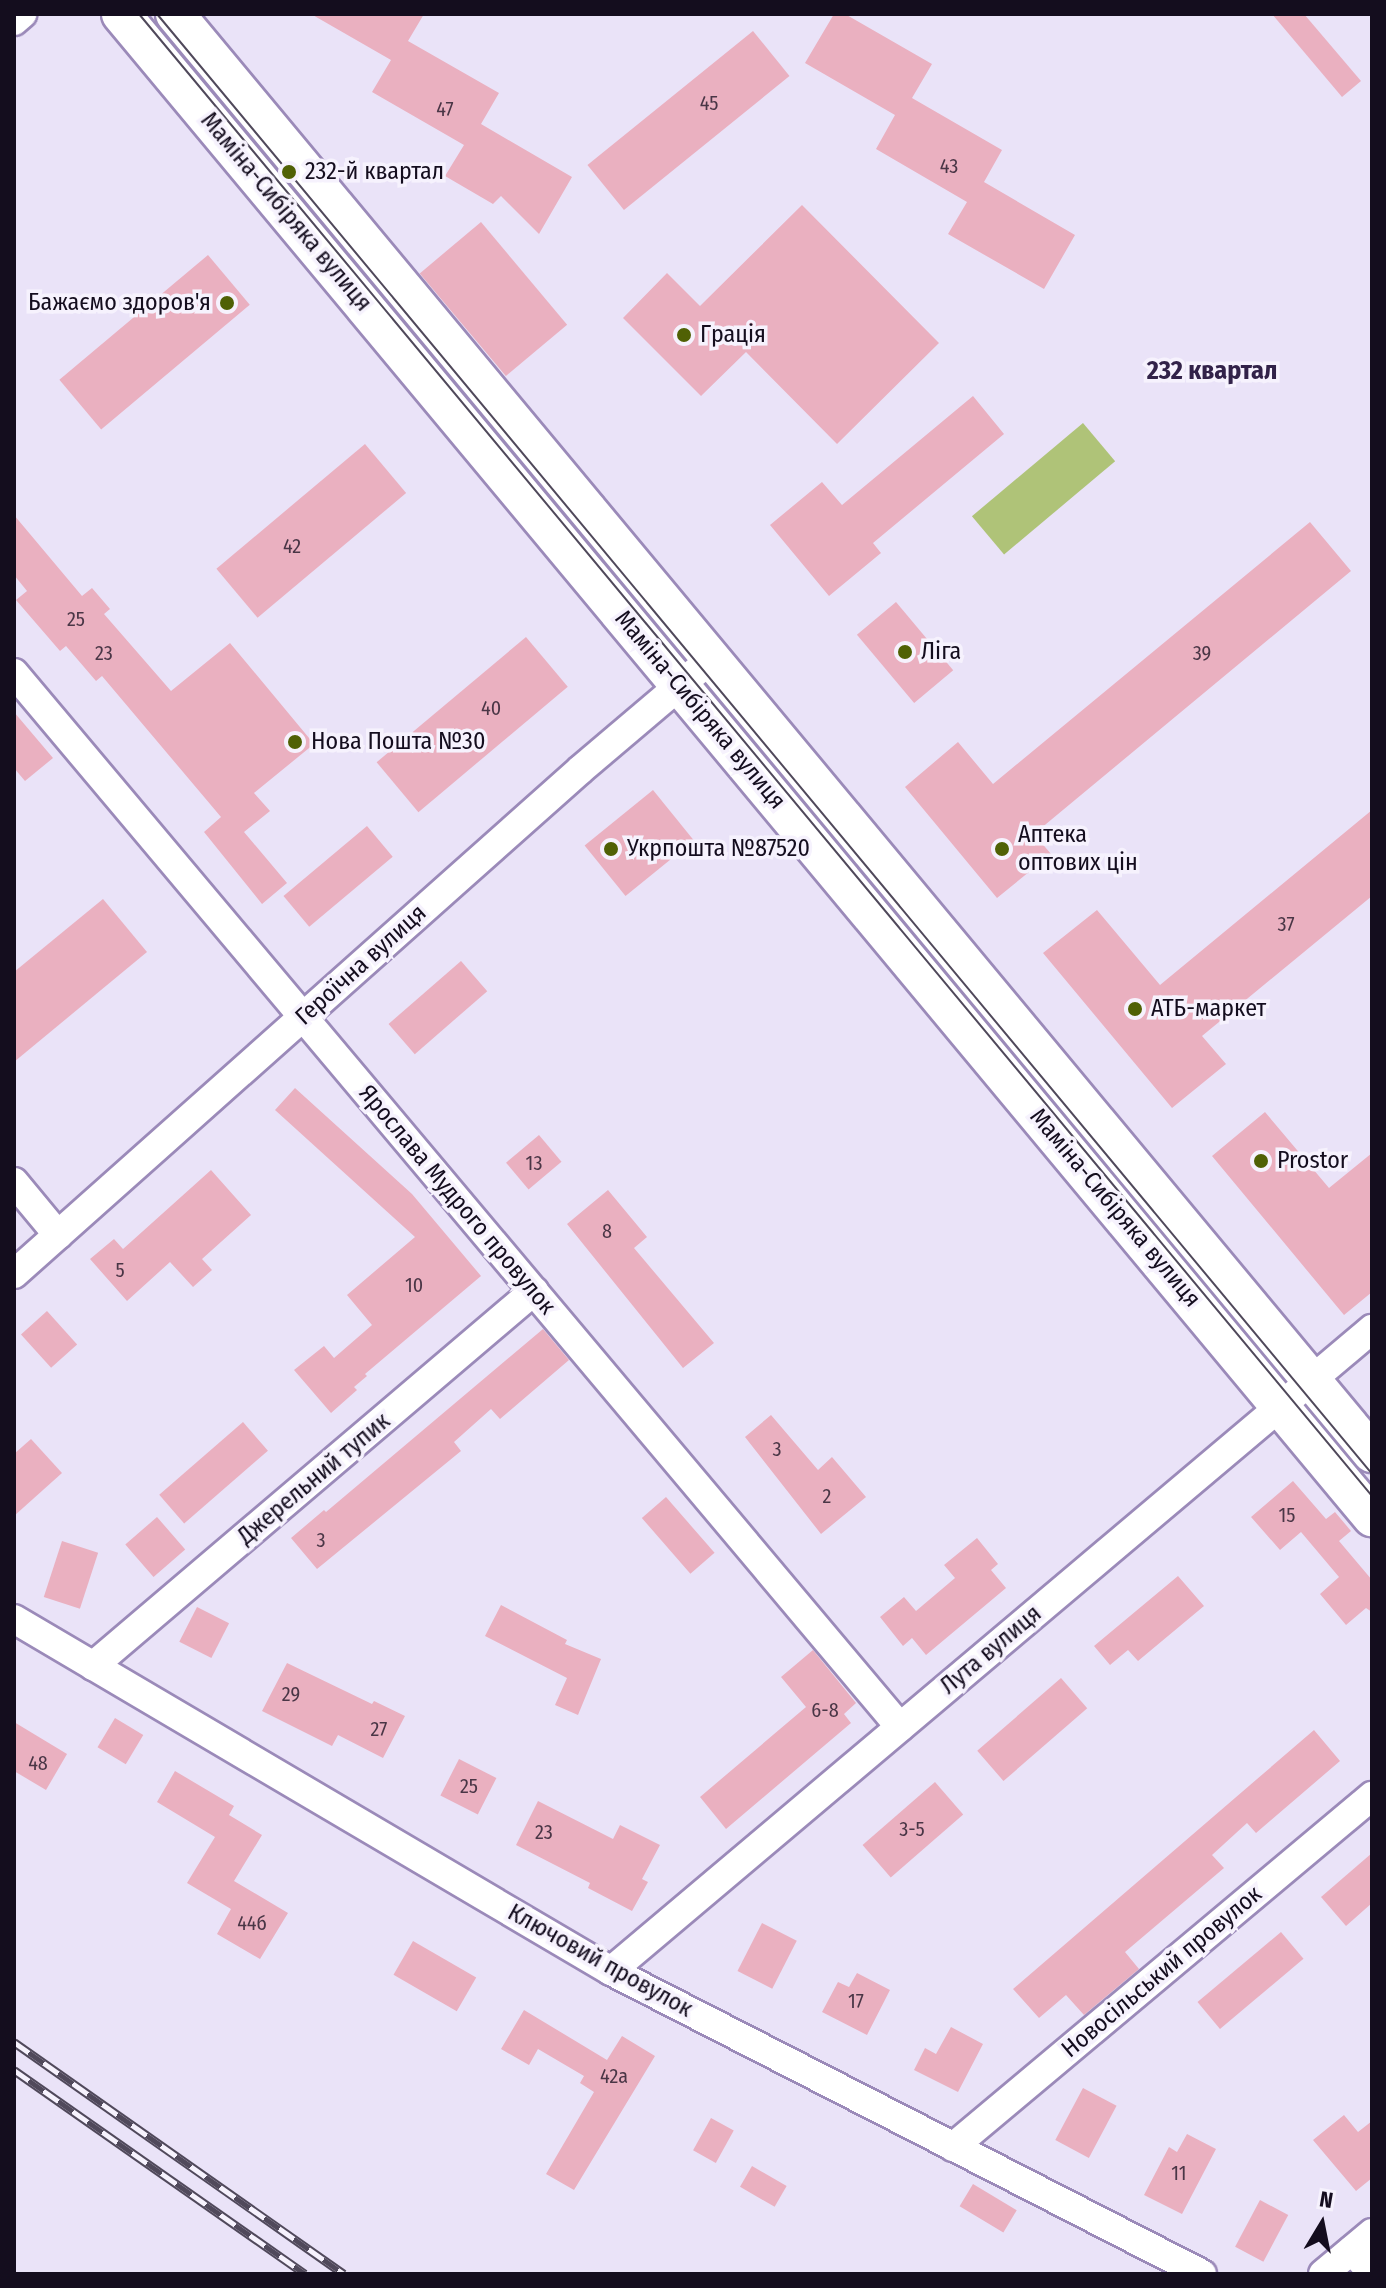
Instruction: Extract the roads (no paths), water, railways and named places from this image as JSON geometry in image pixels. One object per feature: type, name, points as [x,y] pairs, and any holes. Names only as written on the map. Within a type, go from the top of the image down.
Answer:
[{"type":"main road","name":"Маміна-Сибіряка вулиця","points":[[121,14],[1372,1517]]},
{"type":"main road","name":"Маміна-Сибіряка вулиця","points":[[175,14],[1372,1453]]},
{"type":"street","points":[[14,21],[22,14]]},
{"type":"street","name":"Героїчна вулиця","points":[[14,1274],[711,659]]},
{"type":"street","name":"Ярослава Мудрого провулок","points":[[14,673],[900,1727]]},
{"type":"street","points":[[14,1182],[58,1235]]},
{"type":"street","name":"Джерельний тупик","points":[[93,1666],[534,1291]]},
{"type":"street","name":"Лута вулиця","points":[[611,1971],[1372,1329]]},
{"type":"street","name":"Ключовий провулок","points":[[14,1619],[611,1971],[1202,2274]]},
{"type":"street","name":"Новосільський провулок","points":[[953,2147],[1372,1796]]},
{"type":"street","points":[[1323,2274],[1362,2242],[1372,2273]]},
{"type":"tram line","points":[[139,14],[1372,1496]]},
{"type":"tram line","points":[[157,14],[1372,1474]]},
{"type":"railway","points":[[14,2042],[344,2274]]},
{"type":"railway","points":[[14,2070],[305,2274]]},
{"type":"place","name":"232-й квартал","points":[[289,172]]},
{"type":"place","name":"Бажаємо здоров'я","points":[[227,303]]},
{"type":"place","name":"Грація","points":[[684,335]]},
{"type":"place","name":"Ліга","points":[[905,652]]},
{"type":"place","name":"Нова Пошта №30","points":[[295,742]]},
{"type":"place","name":"Укрпошта №87520","points":[[611,849]]},
{"type":"place","name":"Аптека оптових цін","points":[[1002,849]]},
{"type":"place","name":"АТБ-маркет","points":[[1135,1009]]},
{"type":"place","name":"Prostor","points":[[1261,1161]]},
{"type":"district","name":"232 квартал","points":[[1212,371]]}]
